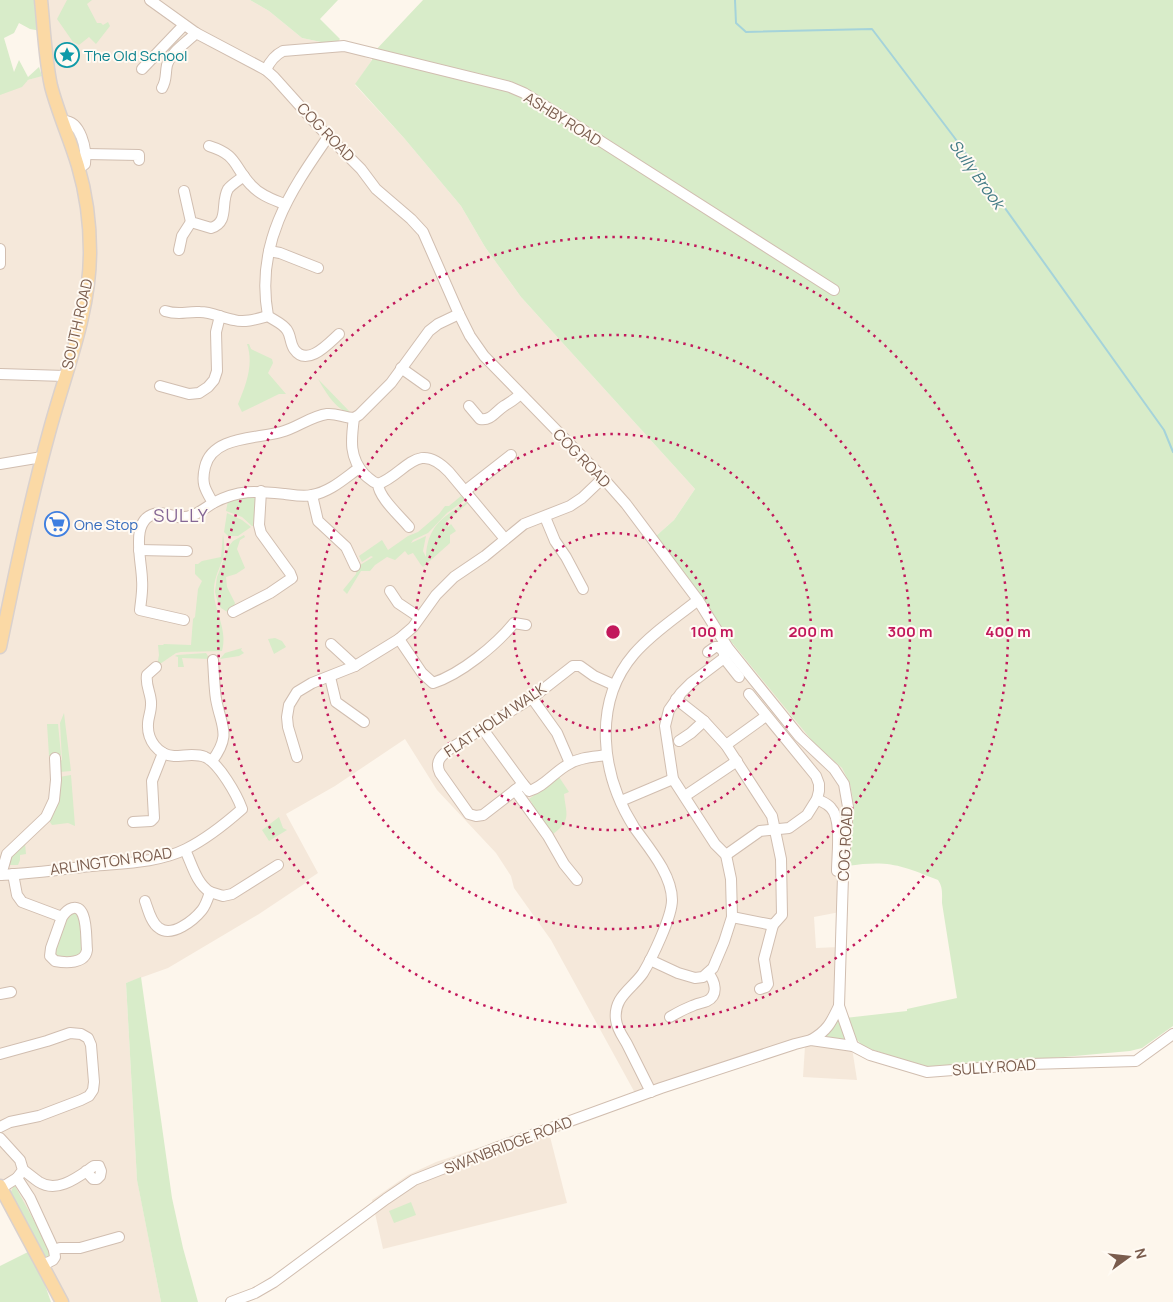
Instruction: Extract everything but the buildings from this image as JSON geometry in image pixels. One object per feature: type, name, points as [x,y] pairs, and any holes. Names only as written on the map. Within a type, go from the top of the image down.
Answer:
[{"type":"main road","name":"SOUTH ROAD","points":[[0,647],[28,513],[84,310],[89,271],[89,227],[86,201],[79,168],[48,73],[41,0]]},
{"type":"main road","points":[[0,1187],[44,1265],[62,1302]]},
{"type":"street","name":"COG ROAD","points":[[150,0],[196,33],[266,70],[328,137],[361,169],[376,189],[423,232],[459,314],[470,336],[484,356],[626,504],[698,600],[728,648],[800,736],[834,769],[844,784],[848,808],[843,876],[839,1006],[853,1046]]},
{"type":"street","points":[[142,69],[184,25]]},
{"type":"street","points":[[162,88],[166,80],[168,64],[173,54],[196,33]]},
{"type":"street","name":"ASHBY ROAD","points":[[266,70],[270,62],[283,50],[344,46],[510,87],[569,121],[834,290]]},
{"type":"street","points":[[63,120],[69,120],[77,128],[86,154],[85,164],[79,168]]},
{"type":"street","points":[[268,316],[266,290],[269,251],[275,229],[284,204],[328,137]]},
{"type":"street","points":[[209,146],[228,154],[236,162],[244,176],[261,194],[284,204]]},
{"type":"street","points":[[86,154],[139,155],[139,160]]},
{"type":"street","points":[[191,222],[211,228],[221,222],[228,189],[244,176]]},
{"type":"street","points":[[179,250],[182,236],[191,222],[184,191]]},
{"type":"street","points":[[0,249],[0,264]]},
{"type":"street","points":[[269,251],[280,253],[318,268]]},
{"type":"street","points":[[165,311],[180,314],[199,312],[235,321],[247,321],[268,316],[287,330],[294,348],[302,354],[309,355],[316,354],[339,334]]},
{"type":"street","points":[[213,503],[203,484],[203,478],[209,456],[219,447],[242,440],[280,433],[326,414],[338,414],[354,418],[391,383],[429,331],[438,324],[459,314]]},
{"type":"street","points":[[160,386],[190,394],[199,393],[214,380],[217,371],[216,332],[220,316]]},
{"type":"street","points":[[401,368],[424,385]]},
{"type":"street","points":[[0,374],[65,376]]},
{"type":"street","points":[[469,406],[480,420],[486,420],[520,394]]},
{"type":"street","points":[[354,418],[351,444],[354,458],[359,468],[372,482],[378,484],[416,459],[434,460],[442,465],[505,540]]},
{"type":"street","points":[[465,491],[511,455]]},
{"type":"street","points":[[0,464],[42,457]]},
{"type":"street","points":[[184,620],[140,610],[142,580],[138,537],[140,529],[150,516],[163,513],[178,517],[194,515],[234,493],[261,491],[296,496],[312,495],[336,485],[359,468]]},
{"type":"street","points":[[297,757],[287,717],[292,698],[301,688],[355,666],[399,639],[412,627],[436,595],[450,581],[485,556],[524,524],[570,506],[582,498],[603,478]]},
{"type":"street","points":[[378,484],[383,496],[409,527]]},
{"type":"street","points":[[233,612],[270,593],[292,578],[290,572],[261,533],[259,525],[261,491]]},
{"type":"street","points":[[312,495],[318,521],[346,547],[355,566]]},
{"type":"street","points":[[545,517],[555,542],[566,557],[583,589]]},
{"type":"street","points":[[139,550],[187,550]]},
{"type":"street","points":[[390,591],[398,603],[419,617]]},
{"type":"street","points":[[650,1092],[618,1026],[616,1015],[620,998],[642,974],[650,960],[670,914],[672,892],[665,873],[632,823],[621,801],[607,755],[605,738],[606,720],[614,685],[628,661],[642,646],[698,600]]},
{"type":"street","points":[[399,639],[422,673],[433,683],[452,675],[495,644],[514,622],[526,625]]},
{"type":"street","points":[[331,644],[355,666]]},
{"type":"street","points":[[708,652],[715,647],[719,647],[724,652],[724,658],[739,677]]},
{"type":"street","points":[[650,960],[678,974],[695,978],[703,977],[713,968],[732,917],[731,879],[726,855],[716,844],[673,780],[665,726],[669,710],[676,699],[691,683],[724,658]]},
{"type":"street","points":[[156,667],[147,675],[146,682],[152,702],[148,731],[154,746],[163,754],[174,756],[201,755],[212,761],[221,749],[224,730],[216,698],[213,660]]},
{"type":"street","name":"FLAT HOLM WALK","points":[[519,787],[483,815],[476,816],[470,814],[440,774],[437,765],[440,757],[451,748],[532,698],[573,666],[580,666],[594,676],[614,685]]},
{"type":"street","points":[[330,677],[336,702],[364,722]]},
{"type":"street","points":[[726,855],[760,831],[789,828],[807,815],[817,799],[819,784],[816,776],[749,694]]},
{"type":"street","points":[[532,698],[557,733],[570,763]]},
{"type":"street","points":[[676,699],[704,721],[726,745],[772,816],[782,859],[782,915],[773,925],[764,959],[768,984],[760,989]]},
{"type":"street","points":[[726,745],[766,716]]},
{"type":"street","points":[[679,741],[691,734],[704,721]]},
{"type":"street","points":[[482,728],[564,864],[577,880]]},
{"type":"street","points":[[133,822],[154,818],[152,781],[163,754]]},
{"type":"street","points":[[519,787],[530,791],[570,763],[582,758],[607,755]]},
{"type":"street","points":[[0,874],[7,854],[46,817],[54,800],[56,780],[55,758]]},
{"type":"street","name":"ARLINGTON ROAD","points":[[0,874],[151,859],[185,850],[226,824],[242,809],[238,799],[212,761]]},
{"type":"street","points":[[685,796],[737,761]]},
{"type":"street","points":[[621,801],[673,780]]},
{"type":"street","points":[[817,799],[831,807],[838,823],[837,906]]},
{"type":"street","points":[[185,850],[204,888],[223,896],[232,894],[278,865]]},
{"type":"street","points":[[13,874],[16,895],[22,902],[62,917]]},
{"type":"street","points":[[145,901],[155,925],[159,929],[166,931],[178,929],[192,920],[203,909],[210,892]]},
{"type":"street","points":[[73,908],[79,909],[83,914],[87,950],[86,956],[82,960],[63,962],[55,961],[50,956],[62,917],[67,910],[73,908]]},
{"type":"street","points":[[732,917],[773,925]]},
{"type":"street","points":[[670,1017],[712,997],[715,987],[714,981],[708,973]]},
{"type":"street","name":"COG ROAD","points":[[811,1040],[824,1032],[839,1006]]},
{"type":"street","points":[[0,1054],[70,1033],[81,1034],[88,1038],[92,1044],[94,1082],[89,1096],[82,1100],[38,1116],[10,1122],[0,1127]]},
{"type":"street","name":"SULLY ROAD","points":[[811,1040],[853,1046],[870,1055],[927,1072],[1030,1064],[1136,1061],[1173,1034]]},
{"type":"street","name":"SWANBRIDGE ROAD","points":[[231,1302],[255,1293],[274,1282],[414,1180],[650,1092],[811,1040]]},
{"type":"street","points":[[0,1138],[20,1160],[20,1174],[54,1250],[55,1257],[44,1265]]},
{"type":"street","points":[[20,1174],[49,1187],[62,1185],[86,1172]]},
{"type":"street","points":[[0,1187],[20,1174]]},
{"type":"street","points":[[54,1250],[60,1248],[80,1248],[119,1237]]},
{"type":"shaded area","points":[[45,0],[250,0],[269,11],[302,38],[335,45],[372,60],[355,85],[404,138],[461,206],[485,247],[521,297],[695,489],[674,520],[656,536],[708,605],[729,639],[813,742],[842,768],[850,784],[854,805],[847,866],[845,911],[814,917],[816,948],[839,947],[838,981],[833,1011],[827,1025],[809,1037],[670,1080],[635,1093],[551,940],[514,888],[511,876],[496,853],[437,790],[405,739],[335,786],[286,814],[318,873],[259,914],[168,968],[126,983],[137,1179],[161,1302],[66,1302],[0,1183],[0,90],[51,72]]},
{"type":"shaded area","points":[[817,1043],[852,1048],[857,1080],[803,1077],[805,1046]]},
{"type":"shaded area","points":[[547,1125],[567,1203],[383,1249],[372,1200],[408,1175],[436,1162]]},
{"type":"green space","points":[[0,0],[37,0],[41,31],[30,29],[19,23],[14,33],[4,38],[14,72],[19,60],[28,77],[39,67],[42,76],[28,80],[22,87],[0,95]]},
{"type":"green space","points":[[67,0],[92,0],[87,4],[97,23],[103,25],[108,22],[110,26],[96,44],[89,37],[79,45],[73,42],[57,19]]},
{"type":"green space","points":[[250,0],[338,0],[320,19],[340,39],[335,45],[302,38],[269,11]]},
{"type":"green space","points":[[423,0],[1173,0],[1173,1026],[1142,1048],[1130,1051],[932,1069],[864,1047],[852,1035],[845,1018],[907,1011],[907,1009],[957,998],[942,903],[941,885],[938,880],[904,867],[884,864],[847,866],[854,805],[850,784],[842,768],[813,742],[729,639],[708,605],[656,536],[674,520],[695,489],[521,297],[485,247],[461,206],[404,138],[355,84],[372,60],[373,53]]},
{"type":"green space","points":[[247,344],[249,344],[251,349],[272,359],[273,363],[268,373],[286,394],[279,394],[242,412],[238,404],[249,367],[250,359]]},
{"type":"green space","points":[[318,379],[351,413],[336,405]]},
{"type":"green space","points":[[251,495],[256,501],[254,526],[242,517],[226,511],[228,501]]},
{"type":"green space","points":[[461,496],[465,500],[447,513],[428,533],[413,540],[411,543],[426,536],[423,551],[426,557],[430,537],[438,523],[451,512],[468,503],[445,523],[448,527],[451,524],[456,531],[450,535],[450,543],[423,567],[413,553],[408,555],[405,551],[395,560],[387,557],[370,571],[361,571],[347,594],[343,590],[356,574],[357,567],[373,557],[371,556],[362,562],[359,556],[382,540],[388,550],[408,536],[418,532],[439,514],[445,506],[449,506]]},
{"type":"green space","points":[[227,513],[242,520],[251,527],[238,536],[228,536],[224,532]]},
{"type":"green space","points":[[223,534],[224,554],[214,585],[215,601],[223,636],[222,651],[176,653],[157,666],[158,645],[191,645],[198,589],[202,581],[195,574],[195,564],[221,557]]},
{"type":"green space","points":[[244,535],[245,537],[240,540],[237,549],[245,568],[236,574],[226,577],[227,587],[235,603],[233,610],[229,613],[221,608],[218,603],[215,592],[217,577],[229,546],[233,541]]},
{"type":"green space","points":[[275,638],[282,641],[286,647],[274,654],[268,639]]},
{"type":"green space","points":[[242,648],[241,650],[244,653],[239,656],[220,659],[225,653]]},
{"type":"green space","points":[[206,653],[210,659],[182,658],[184,667],[178,667],[178,657],[175,656],[177,655]]},
{"type":"green space","points":[[64,713],[71,771],[60,772],[58,762],[62,760],[60,723]]},
{"type":"green space","points":[[47,724],[58,724],[61,755],[49,756]]},
{"type":"green space","points":[[71,775],[75,826],[68,823],[52,825],[48,819],[59,777]]},
{"type":"green space","points":[[559,777],[569,792],[564,794],[566,816],[563,825],[551,834],[530,804],[532,803],[529,799]]},
{"type":"green space","points":[[279,817],[283,828],[287,830],[269,841],[262,830]]},
{"type":"green space","points":[[25,843],[26,854],[20,855],[18,865],[7,865],[7,861]]},
{"type":"green space","points":[[71,910],[80,916],[83,956],[56,959],[53,950],[67,914]]},
{"type":"green space","points":[[141,977],[172,1198],[198,1302],[161,1302],[137,1180],[126,983]]},
{"type":"green space","points":[[837,1014],[848,1042],[821,1037]]},
{"type":"green space","points":[[15,1186],[42,1235],[51,1256],[47,1259],[44,1258],[11,1198],[11,1192]]},
{"type":"green space","points":[[411,1202],[416,1215],[394,1223],[389,1211]]},
{"type":"green space","points":[[30,1251],[39,1268],[51,1302],[0,1302],[0,1266]]},
{"type":"waterway","name":"Sully Brook","points":[[735,0],[736,23],[746,32],[872,29],[954,137],[1164,430],[1173,452]]},
{"type":"place","name":"The Old School","points":[[67,55]]},
{"type":"place","name":"One Stop","points":[[57,524]]},
{"type":"district","name":"SULLY","points":[[181,515]]}]
